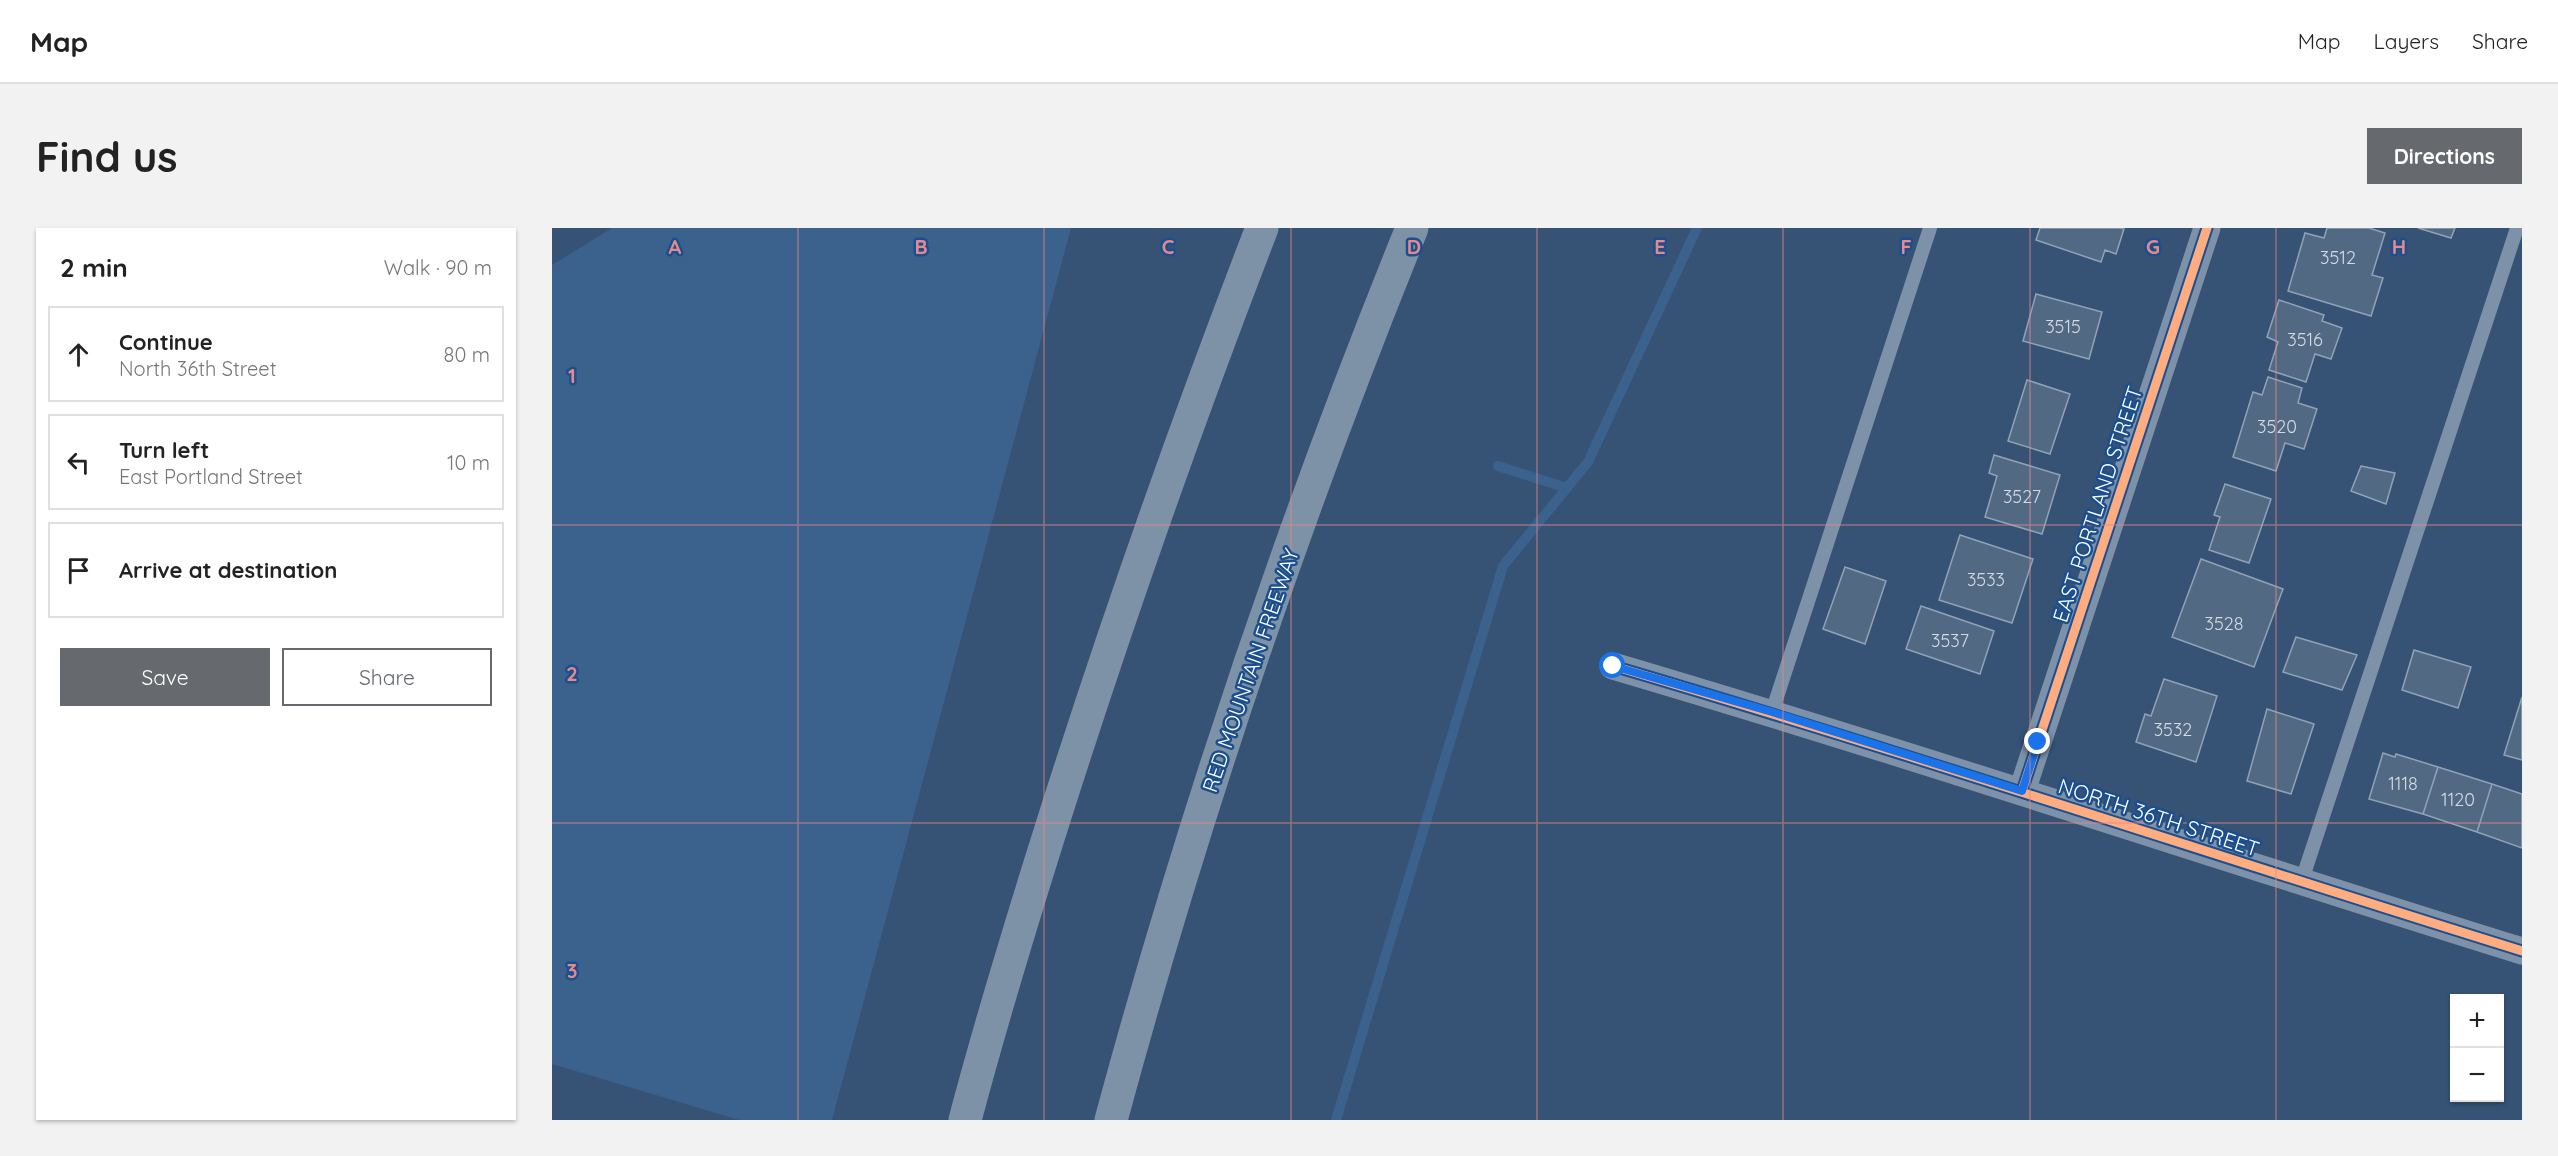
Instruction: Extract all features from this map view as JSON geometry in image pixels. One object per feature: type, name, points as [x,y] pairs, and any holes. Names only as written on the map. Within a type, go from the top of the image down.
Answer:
[{"type":"highway","points":[[966,1120],[1040,866],[1111,644],[1196,399],[1262,228]]},
{"type":"highway","name":"RED MOUNTAIN FREEWAY","points":[[1111,1119],[1183,874],[1262,630],[1350,388],[1412,228]]},
{"type":"street","name":"EAST PORTLAND STREET","points":[[2022,791],[2207,228]]},
{"type":"street","name":"NORTH 36TH STREET","points":[[1613,666],[1772,712],[2301,883],[2522,951]]},
{"type":"lane","points":[[1772,712],[1930,228]]},
{"type":"lane","points":[[2301,883],[2517,228]]},
{"type":"water","points":[[612,228],[1071,228],[832,1120],[739,1120],[552,1064],[552,265]]},
{"type":"building","points":[[2040,228],[2124,229],[2116,254],[2105,250],[2101,262],[2036,240]]},
{"type":"building","points":[[2327,228],[2369,228],[2385,233],[2372,275],[2383,278],[2371,316],[2288,291],[2305,233],[2324,238]]},
{"type":"building","points":[[2418,228],[2455,228],[2451,238]]},
{"type":"building","points":[[2036,294],[2102,312],[2089,359],[2023,341]]},
{"type":"building","points":[[2279,300],[2324,315],[2322,321],[2342,328],[2331,359],[2315,354],[2306,382],[2269,370],[2278,342],[2267,337]]},
{"type":"building","points":[[2268,377],[2302,388],[2298,403],[2317,409],[2304,449],[2285,443],[2276,471],[2233,457],[2253,392],[2262,395]]},
{"type":"building","points":[[2027,380],[2070,394],[2050,454],[2008,441]]},
{"type":"building","points":[[1994,455],[2060,475],[2042,534],[1985,517],[1997,476],[1989,473]]},
{"type":"building","points":[[2361,466],[2395,473],[2386,504],[2351,491]]},
{"type":"building","points":[[2225,484],[2271,499],[2249,563],[2209,550],[2220,517],[2214,515]]},
{"type":"building","points":[[1960,535],[2033,559],[2012,623],[1939,600]]},
{"type":"building","points":[[2201,559],[2283,589],[2254,667],[2172,637]]},
{"type":"building","points":[[1845,567],[1886,581],[1865,644],[1823,629]]},
{"type":"building","points":[[1921,606],[1994,631],[1980,674],[1906,649]]},
{"type":"building","points":[[2296,637],[2357,655],[2342,690],[2283,672]]},
{"type":"building","points":[[2414,650],[2471,667],[2458,708],[2402,690]]},
{"type":"building","points":[[2164,679],[2217,696],[2196,762],[2136,742],[2145,714],[2151,716]]},
{"type":"building","points":[[2522,697],[2522,760],[2504,755]]},
{"type":"building","points":[[2267,709],[2314,724],[2291,794],[2247,781]]},
{"type":"building","points":[[2383,753],[2395,757],[2396,754],[2438,767],[2423,814],[2369,799]]},
{"type":"building","points":[[2438,767],[2492,784],[2477,832],[2423,814]]},
{"type":"building","points":[[2492,784],[2522,794],[2522,848],[2477,832]]},
{"type":"waterway","points":[[1336,1120],[1503,566],[1588,462],[1697,228]]},
{"type":"waterway","points":[[1498,466],[1567,488]]},
{"type":"cycle path","points":[[2022,791],[2207,228]]},
{"type":"cycle path","points":[[1613,666],[1841,735],[2522,951]]},
{"type":"route","points":[[1613,666],[1772,712],[2022,791],[2038,742]]}]
